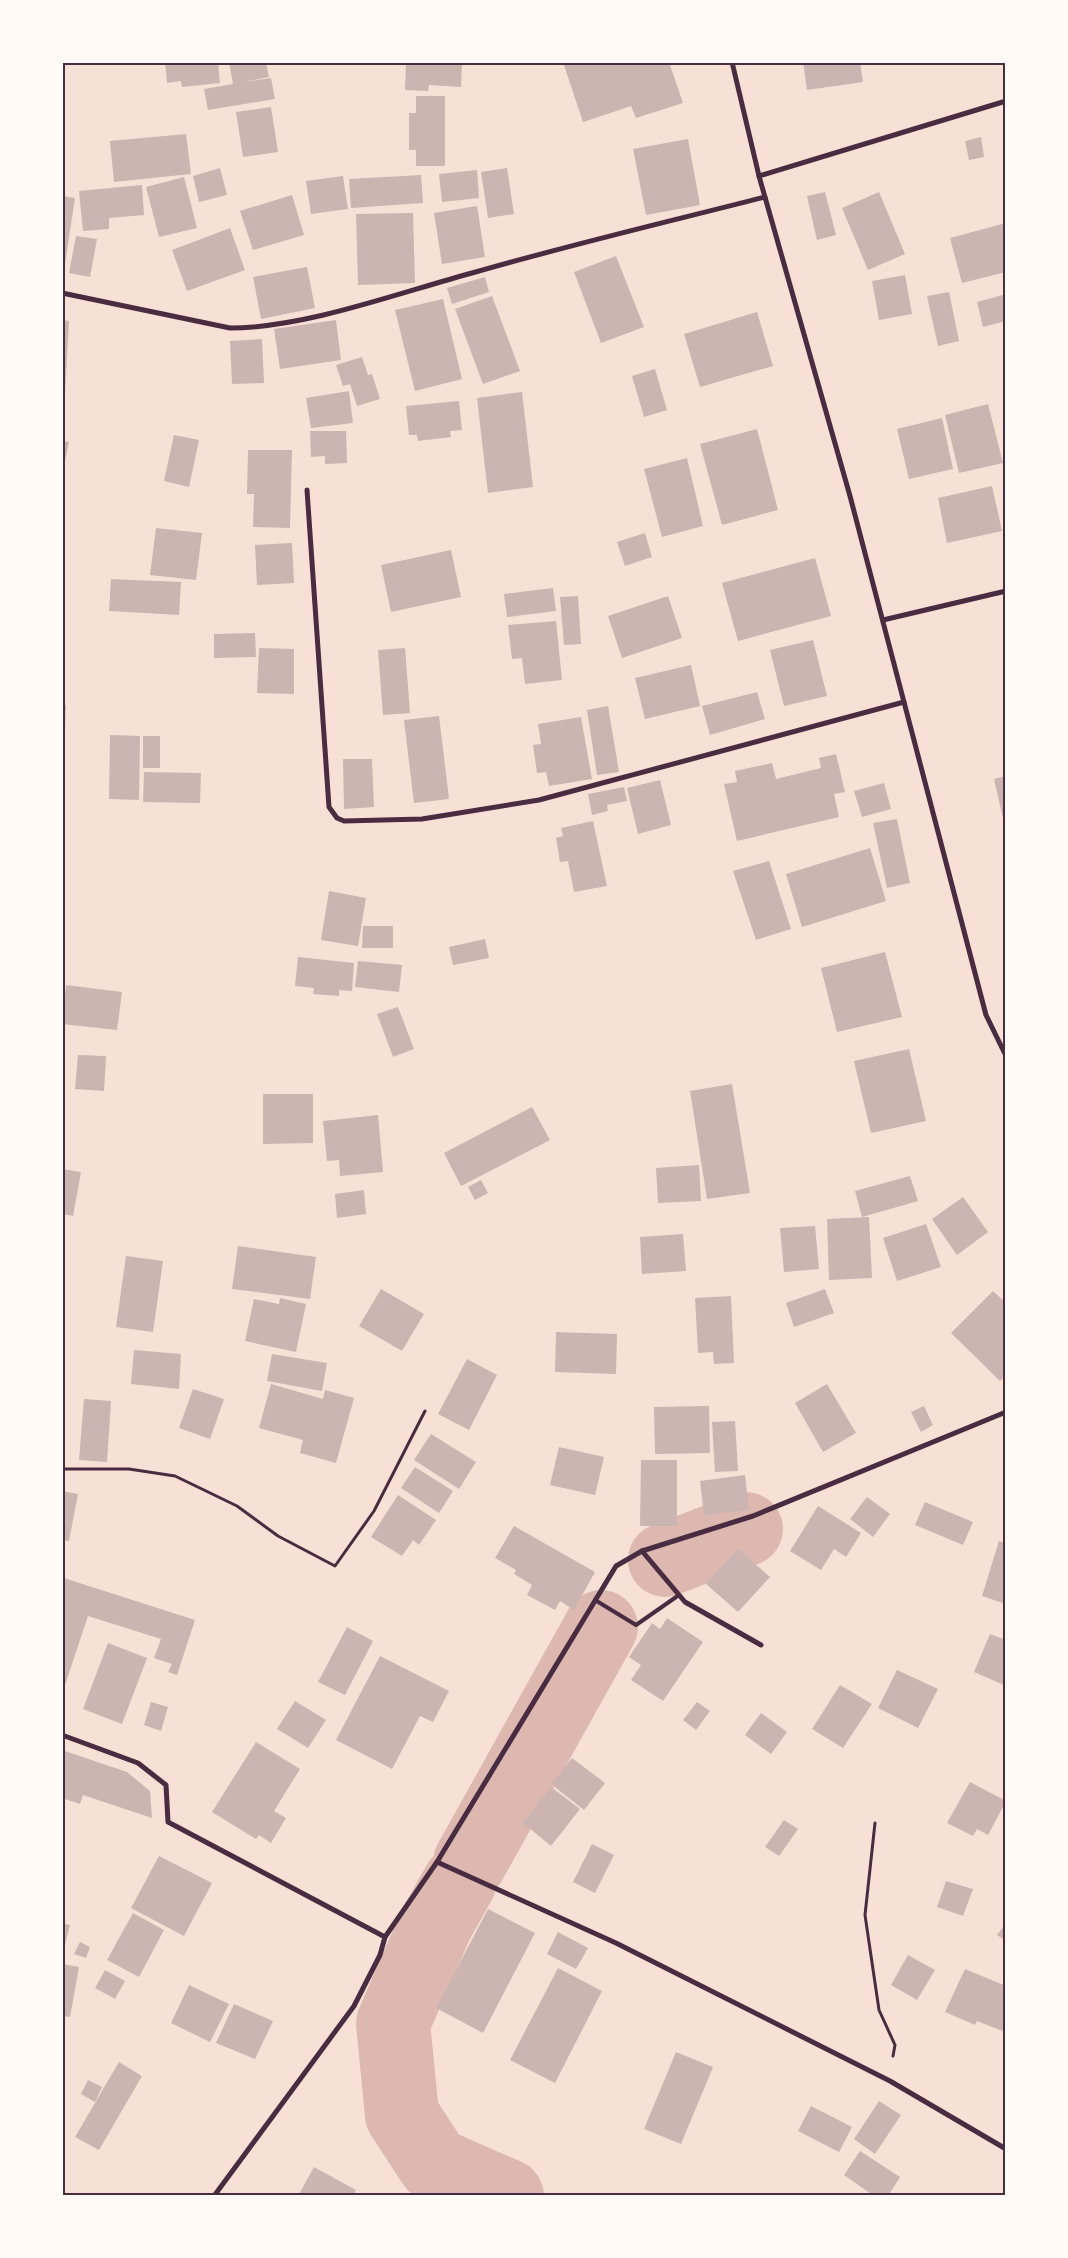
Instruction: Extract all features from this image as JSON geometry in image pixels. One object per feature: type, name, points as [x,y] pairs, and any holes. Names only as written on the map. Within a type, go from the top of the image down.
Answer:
[{"type":"street","points":[[732,62],[764,197],[850,496],[986,1015],[1006,1056]]},
{"type":"street","points":[[759,176],[1006,101]]},
{"type":"street","points":[[62,293],[230,328],[256,328],[331,312],[527,257],[764,197]]},
{"type":"street","points":[[307,490],[329,806],[337,818],[344,821],[422,819],[539,800],[904,702]]},
{"type":"street","points":[[883,620],[1006,591]]},
{"type":"street","points":[[214,2196],[354,2006],[380,1955],[386,1937],[437,1862],[616,1566],[642,1551],[753,1516],[1006,1412]]},
{"type":"street","points":[[642,1551],[685,1602],[761,1645]]},
{"type":"street","points":[[62,1736],[138,1763],[166,1785],[168,1822],[386,1937]]},
{"type":"street","points":[[437,1862],[616,1943],[890,2081],[1006,2149]]},
{"type":"lane","points":[[595,1600],[636,1625],[679,1595]]},
{"type":"path","points":[[62,1469],[129,1469],[175,1476],[237,1506],[278,1536],[335,1566],[374,1511],[425,1411]]},
{"type":"path","points":[[876,1823],[865,1915],[879,2010],[895,2045],[890,2081]]},
{"type":"building","points":[[165,62],[218,62],[220,83],[182,87],[181,81],[167,83]]},
{"type":"building","points":[[229,62],[266,62],[269,77],[244,82],[271,78],[275,99],[208,110],[204,89],[233,84]]},
{"type":"building","points":[[406,62],[462,62],[461,87],[429,85],[428,91],[405,90]]},
{"type":"building","points":[[563,62],[669,62],[683,103],[636,118],[631,106],[583,122]]},
{"type":"building","points":[[803,62],[860,62],[863,82],[807,90]]},
{"type":"building","points":[[416,96],[445,96],[445,166],[416,166],[416,150],[409,150],[409,113],[416,113]]},
{"type":"building","points":[[271,107],[278,152],[243,157],[236,112]]},
{"type":"building","points":[[186,134],[191,174],[114,182],[110,141]]},
{"type":"building","points":[[981,137],[984,157],[969,160],[965,141]]},
{"type":"building","points":[[688,139],[700,205],[646,215],[633,149]]},
{"type":"building","points":[[220,168],[227,195],[199,202],[193,176]]},
{"type":"building","points":[[507,168],[514,214],[488,218],[481,172]]},
{"type":"building","points":[[477,170],[479,198],[442,202],[439,174]]},
{"type":"building","points":[[421,175],[423,203],[351,208],[349,179]]},
{"type":"building","points":[[343,176],[348,209],[311,214],[306,181]]},
{"type":"building","points":[[184,177],[197,228],[159,237],[146,187]]},
{"type":"building","points":[[142,185],[144,215],[109,218],[109,229],[83,231],[79,191]]},
{"type":"building","points":[[825,192],[836,235],[817,240],[807,196]]},
{"type":"building","points":[[879,192],[905,254],[868,270],[842,208]]},
{"type":"building","points":[[292,195],[304,235],[253,250],[240,211]]},
{"type":"building","points":[[62,196],[75,198],[64,271],[62,271]]},
{"type":"building","points":[[477,206],[485,257],[442,264],[434,213]]},
{"type":"building","points":[[413,213],[415,283],[358,285],[356,214]]},
{"type":"building","points":[[1006,223],[1006,272],[962,283],[950,238]]},
{"type":"building","points":[[230,228],[245,270],[187,291],[172,250]]},
{"type":"building","points":[[76,236],[97,239],[90,277],[69,273]]},
{"type":"building","points":[[616,256],[644,327],[601,343],[574,272]]},
{"type":"building","points":[[307,267],[315,308],[261,319],[253,277]]},
{"type":"building","points":[[905,275],[912,314],[879,320],[872,281]]},
{"type":"building","points":[[485,277],[489,292],[452,304],[447,288]]},
{"type":"building","points":[[949,292],[959,341],[938,346],[927,296]]},
{"type":"building","points":[[1006,294],[1006,321],[983,327],[977,302]]},
{"type":"building","points":[[492,296],[520,371],[483,384],[455,309]]},
{"type":"building","points":[[443,299],[462,379],[415,391],[395,310]]},
{"type":"building","points":[[757,312],[773,366],[700,387],[684,334]]},
{"type":"building","points":[[62,320],[69,321],[65,393],[62,393]]},
{"type":"building","points":[[336,320],[341,360],[280,369],[274,329]]},
{"type":"building","points":[[262,339],[264,383],[232,384],[230,341]]},
{"type":"building","points":[[362,357],[368,375],[372,374],[380,399],[357,406],[350,384],[343,386],[336,365]]},
{"type":"building","points":[[655,369],[667,410],[644,417],[632,376]]},
{"type":"building","points":[[349,391],[353,423],[311,428],[306,398]]},
{"type":"building","points":[[522,392],[533,487],[488,493],[477,398]]},
{"type":"building","points":[[459,401],[462,430],[450,431],[451,437],[418,441],[417,435],[409,435],[406,406]]},
{"type":"building","points":[[988,404],[1003,463],[959,473],[945,415]]},
{"type":"building","points":[[942,418],[953,469],[909,479],[897,429]]},
{"type":"building","points":[[757,429],[778,510],[722,525],[700,444]]},
{"type":"building","points":[[310,431],[346,431],[347,463],[325,464],[325,456],[311,457]]},
{"type":"building","points":[[174,435],[199,440],[189,487],[164,481]]},
{"type":"building","points":[[62,441],[69,442],[63,470],[62,470]]},
{"type":"building","points":[[248,450],[292,450],[290,528],[253,527],[254,494],[247,494]]},
{"type":"building","points":[[687,458],[703,526],[662,537],[644,469]]},
{"type":"building","points":[[992,486],[1002,531],[947,543],[938,498]]},
{"type":"building","points":[[156,528],[202,533],[196,580],[150,575]]},
{"type":"building","points":[[645,533],[652,557],[625,566],[617,542]]},
{"type":"building","points":[[292,543],[294,583],[257,585],[255,545]]},
{"type":"building","points":[[451,550],[461,597],[391,612],[381,565]]},
{"type":"building","points":[[815,558],[831,616],[738,641],[722,583]]},
{"type":"building","points":[[111,579],[181,582],[179,615],[109,611]]},
{"type":"building","points":[[553,588],[556,611],[507,617],[504,594]]},
{"type":"building","points":[[578,596],[581,644],[564,645],[560,597]]},
{"type":"building","points":[[668,596],[682,638],[622,658],[608,616]]},
{"type":"building","points":[[556,621],[562,680],[525,684],[522,658],[512,659],[508,625]]},
{"type":"building","points":[[255,633],[256,657],[214,658],[214,634]]},
{"type":"building","points":[[813,640],[827,696],[784,706],[770,650]]},
{"type":"building","points":[[259,648],[294,649],[294,694],[257,693]]},
{"type":"building","points":[[405,648],[410,713],[383,715],[378,650]]},
{"type":"building","points":[[691,665],[700,706],[645,719],[635,678]]},
{"type":"building","points":[[757,692],[765,719],[710,735],[702,706]]},
{"type":"building","points":[[62,705],[66,705],[64,751],[62,751]]},
{"type":"building","points":[[608,706],[619,772],[597,775],[587,710]]},
{"type":"building","points":[[439,716],[449,799],[414,803],[404,720]]},
{"type":"building","points":[[581,717],[592,779],[549,786],[546,772],[537,773],[533,745],[541,744],[538,724]]},
{"type":"building","points":[[110,735],[140,736],[139,800],[109,799]]},
{"type":"building","points":[[143,736],[160,736],[160,768],[143,768]]},
{"type":"building","points":[[836,754],[845,792],[834,794],[839,817],[737,841],[724,784],[737,782],[735,771],[772,763],[776,779],[821,768],[819,758]]},
{"type":"building","points":[[343,759],[372,759],[374,807],[344,809]]},
{"type":"building","points":[[144,772],[201,773],[200,803],[143,802]]},
{"type":"building","points":[[1006,776],[1006,827],[1005,827],[994,779]]},
{"type":"building","points":[[660,780],[671,825],[638,834],[627,788]]},
{"type":"building","points":[[884,783],[891,809],[862,817],[854,791]]},
{"type":"building","points":[[624,787],[627,801],[607,805],[608,811],[592,815],[588,794]]},
{"type":"building","points":[[897,819],[910,883],[887,888],[873,823]]},
{"type":"building","points":[[593,821],[607,886],[574,892],[568,861],[560,862],[556,838],[563,836],[561,828]]},
{"type":"building","points":[[870,848],[886,901],[802,927],[786,874]]},
{"type":"building","points":[[769,861],[791,929],[756,940],[733,871]]},
{"type":"building","points":[[329,891],[366,898],[358,946],[321,940]]},
{"type":"building","points":[[363,926],[393,926],[393,948],[362,948]]},
{"type":"building","points":[[485,939],[489,958],[453,965],[449,947]]},
{"type":"building","points":[[885,952],[902,1017],[837,1032],[821,968]]},
{"type":"building","points":[[298,957],[354,963],[352,991],[339,990],[339,996],[313,994],[314,988],[295,986]]},
{"type":"building","points":[[358,961],[402,965],[399,992],[355,987]]},
{"type":"building","points":[[66,985],[122,992],[117,1030],[62,1024]]},
{"type":"building","points":[[398,1007],[414,1049],[393,1057],[377,1014]]},
{"type":"building","points":[[909,1049],[926,1121],[871,1133],[854,1061]]},
{"type":"building","points":[[78,1055],[106,1056],[104,1091],[75,1089]]},
{"type":"building","points":[[732,1084],[750,1193],[707,1199],[690,1091]]},
{"type":"building","points":[[263,1094],[313,1094],[313,1143],[263,1144]]},
{"type":"building","points":[[532,1107],[550,1140],[461,1186],[444,1153]]},
{"type":"building","points":[[378,1115],[383,1172],[340,1176],[339,1160],[327,1161],[323,1121]]},
{"type":"building","points":[[699,1165],[701,1201],[658,1203],[656,1168]]},
{"type":"building","points":[[62,1169],[81,1172],[73,1216],[62,1214]]},
{"type":"building","points":[[910,1176],[918,1201],[862,1217],[855,1191]]},
{"type":"building","points":[[481,1180],[488,1193],[475,1200],[468,1187]]},
{"type":"building","points":[[364,1190],[366,1214],[337,1218],[335,1194]]},
{"type":"building","points":[[963,1197],[988,1232],[957,1255],[932,1219]]},
{"type":"building","points":[[869,1217],[872,1278],[829,1280],[827,1219]]},
{"type":"building","points":[[926,1224],[941,1267],[897,1281],[883,1238]]},
{"type":"building","points":[[815,1226],[819,1269],[784,1272],[780,1228]]},
{"type":"building","points":[[683,1234],[686,1271],[642,1274],[640,1237]]},
{"type":"building","points":[[238,1246],[316,1257],[310,1299],[232,1289]]},
{"type":"building","points":[[126,1256],[163,1261],[153,1332],[116,1327]]},
{"type":"building","points":[[381,1289],[424,1314],[402,1351],[359,1326]]},
{"type":"building","points":[[825,1289],[834,1313],[794,1327],[786,1303]]},
{"type":"building","points":[[993,1291],[1006,1303],[1006,1375],[1000,1381],[951,1333]]},
{"type":"building","points":[[731,1296],[734,1363],[714,1364],[713,1352],[698,1353],[695,1298]]},
{"type":"building","points":[[280,1298],[306,1304],[296,1352],[245,1341],[254,1299],[279,1304]]},
{"type":"building","points":[[556,1332],[617,1334],[616,1374],[555,1372]]},
{"type":"building","points":[[134,1350],[181,1354],[179,1389],[131,1384]]},
{"type":"building","points":[[272,1354],[327,1363],[322,1391],[267,1381]]},
{"type":"building","points":[[467,1359],[497,1375],[469,1430],[438,1414]]},
{"type":"building","points":[[271,1384],[323,1399],[325,1390],[354,1398],[336,1463],[300,1453],[303,1440],[259,1428]]},
{"type":"building","points":[[827,1384],[856,1433],[823,1452],[795,1403]]},
{"type":"building","points":[[193,1389],[224,1399],[210,1439],[179,1428]]},
{"type":"building","points":[[84,1399],[111,1401],[107,1462],[79,1460]]},
{"type":"building","points":[[709,1406],[710,1453],[655,1454],[654,1407]]},
{"type":"building","points":[[924,1406],[933,1425],[921,1432],[911,1412]]},
{"type":"building","points":[[735,1421],[738,1471],[715,1472],[712,1422]]},
{"type":"building","points":[[431,1434],[476,1462],[459,1489],[414,1460]]},
{"type":"building","points":[[559,1447],[604,1457],[595,1495],[550,1485]]},
{"type":"building","points":[[641,1460],[677,1460],[677,1526],[640,1526]]},
{"type":"building","points":[[415,1467],[453,1491],[439,1513],[401,1488]]},
{"type":"building","points":[[745,1475],[749,1510],[704,1515],[700,1481]]},
{"type":"building","points":[[62,1491],[78,1494],[69,1541],[62,1540]]},
{"type":"building","points":[[398,1495],[436,1520],[419,1545],[413,1540],[402,1556],[371,1537]]},
{"type":"building","points":[[867,1497],[890,1514],[873,1537],[850,1519]]},
{"type":"building","points":[[925,1502],[973,1522],[963,1545],[915,1525]]},
{"type":"building","points":[[818,1506],[861,1533],[846,1557],[834,1549],[821,1570],[790,1551]]},
{"type":"building","points":[[514,1526],[595,1572],[574,1610],[560,1601],[555,1610],[527,1595],[532,1585],[514,1574],[516,1570],[495,1558]]},
{"type":"building","points":[[999,1541],[1006,1543],[1006,1604],[982,1596]]},
{"type":"building","points":[[738,1549],[770,1577],[738,1612],[706,1584]]},
{"type":"building","points":[[64,1578],[195,1620],[177,1675],[168,1672],[172,1664],[154,1658],[161,1639],[88,1616],[62,1694]]},
{"type":"building","points":[[667,1618],[703,1642],[663,1701],[631,1680],[641,1665],[629,1657],[652,1623],[660,1629]]},
{"type":"building","points":[[347,1627],[373,1641],[345,1695],[318,1682]]},
{"type":"building","points":[[990,1634],[1006,1640],[1006,1686],[974,1672]]},
{"type":"building","points":[[108,1643],[147,1658],[122,1724],[83,1709]]},
{"type":"building","points":[[380,1656],[449,1691],[433,1722],[420,1716],[392,1769],[336,1740]]},
{"type":"building","points":[[897,1670],[938,1689],[918,1728],[878,1708]]},
{"type":"building","points":[[840,1685],[872,1704],[843,1748],[812,1729]]},
{"type":"building","points":[[295,1701],[326,1720],[308,1748],[277,1729]]},
{"type":"building","points":[[151,1702],[168,1707],[161,1731],[144,1725]]},
{"type":"building","points":[[697,1702],[710,1711],[696,1730],[683,1720]]},
{"type":"building","points":[[761,1713],[787,1732],[771,1754],[745,1735]]},
{"type":"building","points":[[256,1742],[300,1769],[274,1811],[286,1818],[271,1843],[259,1835],[256,1839],[212,1812]]},
{"type":"building","points":[[62,1750],[127,1772],[150,1791],[152,1818],[83,1795],[80,1804],[62,1798]]},
{"type":"building","points":[[572,1758],[605,1783],[584,1810],[551,1784]]},
{"type":"building","points":[[970,1782],[1006,1801],[988,1835],[977,1829],[973,1836],[947,1823]]},
{"type":"building","points":[[551,1787],[580,1809],[551,1846],[523,1823]]},
{"type":"building","points":[[784,1820],[798,1829],[779,1856],[765,1847]]},
{"type":"building","points":[[592,1844],[614,1855],[595,1893],[573,1882]]},
{"type":"building","points":[[159,1856],[212,1883],[184,1936],[131,1908]]},
{"type":"building","points":[[946,1881],[973,1889],[963,1916],[937,1907]]},
{"type":"building","points":[[488,1909],[535,1933],[483,2033],[436,2008]]},
{"type":"building","points":[[133,1913],[164,1930],[139,1977],[107,1960]]},
{"type":"building","points":[[62,1923],[70,1925],[63,1953],[62,1953]]},
{"type":"building","points":[[1006,1923],[1006,1941],[997,1935]]},
{"type":"building","points":[[558,1932],[588,1948],[576,1969],[547,1954]]},
{"type":"building","points":[[80,1942],[90,1947],[86,1958],[74,1954]]},
{"type":"building","points":[[908,1955],[935,1970],[917,2000],[891,1985]]},
{"type":"building","points":[[62,1964],[79,1967],[70,2017],[62,2016]]},
{"type":"building","points":[[558,1968],[602,1991],[555,2083],[510,2060]]},
{"type":"building","points":[[965,1969],[1006,1986],[1006,2023],[1002,2031],[977,2021],[975,2025],[945,2012]]},
{"type":"building","points":[[105,1970],[125,1981],[115,1999],[95,1988]]},
{"type":"building","points":[[189,1985],[229,2004],[210,2042],[171,2023]]},
{"type":"building","points":[[234,2004],[273,2021],[255,2059],[216,2043]]},
{"type":"building","points":[[676,2052],[713,2067],[681,2144],[644,2129]]},
{"type":"building","points":[[119,2062],[142,2076],[99,2150],[75,2137]]},
{"type":"building","points":[[88,2080],[102,2087],[95,2102],[81,2094]]},
{"type":"building","points":[[879,2101],[901,2115],[875,2154],[854,2139]]},
{"type":"building","points":[[811,2106],[852,2127],[839,2152],[798,2131]]},
{"type":"building","points":[[860,2151],[900,2177],[888,2196],[874,2196],[844,2175]]},
{"type":"building","points":[[314,2167],[356,2190],[353,2196],[298,2196]]},
{"type":"waterway","points":[[665,1560],[746,1529]]},
{"type":"waterway","points":[[470,1862],[601,1627]]},
{"type":"waterway","points":[[459,1883],[436,1924],[393,2023],[402,2115],[434,2164],[507,2196]]}]
